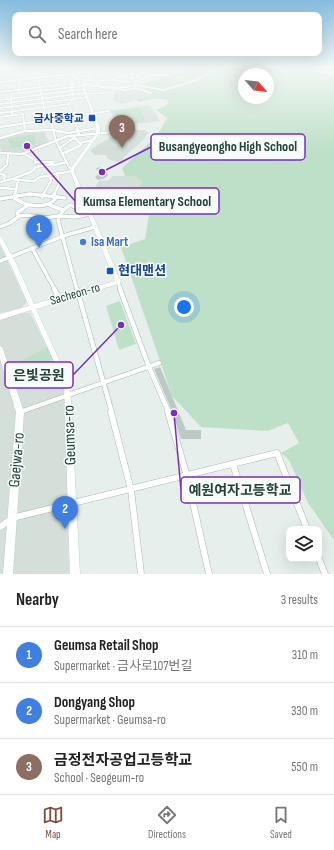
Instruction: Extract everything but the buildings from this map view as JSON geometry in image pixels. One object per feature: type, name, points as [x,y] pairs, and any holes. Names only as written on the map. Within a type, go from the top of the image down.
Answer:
[{"type":"street","points":[[12,115],[11,94],[19,94]]},
{"type":"street","points":[[0,100],[50,94]]},
{"type":"street","points":[[0,104],[76,94]]},
{"type":"street","points":[[0,113],[69,104],[80,94]]},
{"type":"street","points":[[12,179],[34,180],[40,177],[46,178],[57,173],[72,170],[98,131],[86,94]]},
{"type":"street","points":[[41,95],[45,113],[50,120],[56,141],[72,170],[118,282],[168,414],[187,476],[209,574]]},
{"type":"street","points":[[73,95],[74,99]]},
{"type":"street","points":[[0,108],[74,99]]},
{"type":"street","points":[[69,104],[79,134]]},
{"type":"street","points":[[0,127],[108,111]]},
{"type":"street","points":[[0,117],[23,114],[25,132]]},
{"type":"street","points":[[0,138],[25,132],[53,130],[68,134],[79,134],[98,131],[126,129],[134,130]]},
{"type":"street","points":[[60,148],[79,134],[98,131]]},
{"type":"street","points":[[0,154],[23,153],[65,137],[75,138],[80,143]]},
{"type":"street","points":[[62,154],[81,145],[80,143],[93,140]]},
{"type":"street","points":[[23,153],[35,160],[36,167]]},
{"type":"street","points":[[0,171],[7,164],[8,154]]},
{"type":"street","points":[[35,162],[52,162],[53,164]]},
{"type":"street","points":[[2,181],[31,172],[36,167],[67,162]]},
{"type":"street","points":[[50,205],[55,197],[60,183],[57,173]]},
{"type":"street","points":[[0,174],[5,175],[2,181]]},
{"type":"street","points":[[42,197],[51,181],[50,176]]},
{"type":"street","points":[[14,198],[18,180]]},
{"type":"street","points":[[0,188],[17,189]]},
{"type":"street","points":[[0,199],[26,195],[65,198]]},
{"type":"street","points":[[18,202],[26,195]]},
{"type":"street","points":[[14,198],[18,202],[28,205],[50,205],[63,210]]},
{"type":"street","points":[[84,200],[81,201],[76,207],[70,205],[63,210],[58,216],[58,223],[63,236],[104,383],[131,490],[141,574]]},
{"type":"street","points":[[27,215],[28,205]]},
{"type":"street","points":[[19,216],[17,213],[28,205]]},
{"type":"street","points":[[0,227],[10,223],[19,216],[27,215],[42,218],[58,216],[75,217],[90,214]]},
{"type":"street","points":[[42,218],[36,234],[42,244]]},
{"type":"street","points":[[0,261],[63,236],[95,227]]},
{"type":"street","name":"Geumsa-ro","points":[[0,238],[68,384],[75,574]]},
{"type":"street","points":[[32,248],[60,298]]},
{"type":"street","name":"Sacheon-ro","points":[[0,317],[118,282]]},
{"type":"street","name":"Gaejwa-ro","points":[[0,349],[20,412],[8,574]]},
{"type":"street","points":[[20,412],[69,396],[159,363]]},
{"type":"street","points":[[0,527],[12,518],[277,453],[306,526]]},
{"type":"street","points":[[234,464],[267,574]]},
{"type":"street","points":[[320,562],[325,574]]},
{"type":"shaded area","points":[[115,94],[153,95],[122,104],[112,99]]},
{"type":"shaded area","points":[[149,105],[160,121],[119,126],[110,111]]},
{"type":"shaded area","points":[[128,130],[145,130],[148,133],[144,139],[123,158],[123,162],[120,163],[108,159],[106,155],[95,155],[92,153],[91,149],[113,136]]},
{"type":"shaded area","points":[[45,132],[49,144],[24,152],[3,153],[0,147],[0,140],[24,133]]},
{"type":"shaded area","points":[[113,176],[133,176],[142,180],[142,183],[117,208],[111,206],[112,200],[98,195],[93,190],[100,180],[108,181]]},
{"type":"shaded area","points":[[0,245],[27,302],[21,308],[0,313]]},
{"type":"shaded area","points":[[21,313],[30,313],[61,375],[66,397],[69,574],[0,574],[0,319]]},
{"type":"green space","points":[[152,94],[238,94],[238,104],[274,104],[274,94],[334,94],[334,540],[308,503],[289,460],[281,453],[299,443],[288,423],[267,431],[201,427],[172,396],[121,247],[145,239],[151,203],[132,193],[142,183],[142,180],[133,176],[125,176],[122,168],[157,136],[167,118],[156,110],[167,105],[169,101],[150,99],[139,102],[136,100],[153,95]]},
{"type":"green space","points":[[139,108],[146,121],[128,124],[124,118],[117,119],[113,111]]},
{"type":"green space","points":[[35,134],[36,144],[13,148],[7,139]]},
{"type":"green space","points":[[120,301],[136,344],[119,350],[106,306]]},
{"type":"green space","points":[[48,347],[56,365],[16,388],[9,367]]},
{"type":"place","name":"금사중학교","points":[[92,118]]},
{"type":"place","name":"Kumsa Elementary School","points":[[27,146]]},
{"type":"place","name":"금정전자공업고등학교","points":[[122,148]]},
{"type":"place","name":"Busangyeongho High School","points":[[102,172]]},
{"type":"place","name":"Isa Mart","points":[[83,242]]},
{"type":"place","name":"Geumsa Retail Shop","points":[[39,248]]},
{"type":"place","name":"현대맨션","points":[[110,271]]},
{"type":"place","name":"은빛공원","points":[[121,325]]},
{"type":"place","name":"예원여자고등학교","points":[[174,413]]},
{"type":"place","name":"Dongyang Shop","points":[[65,529]]}]
